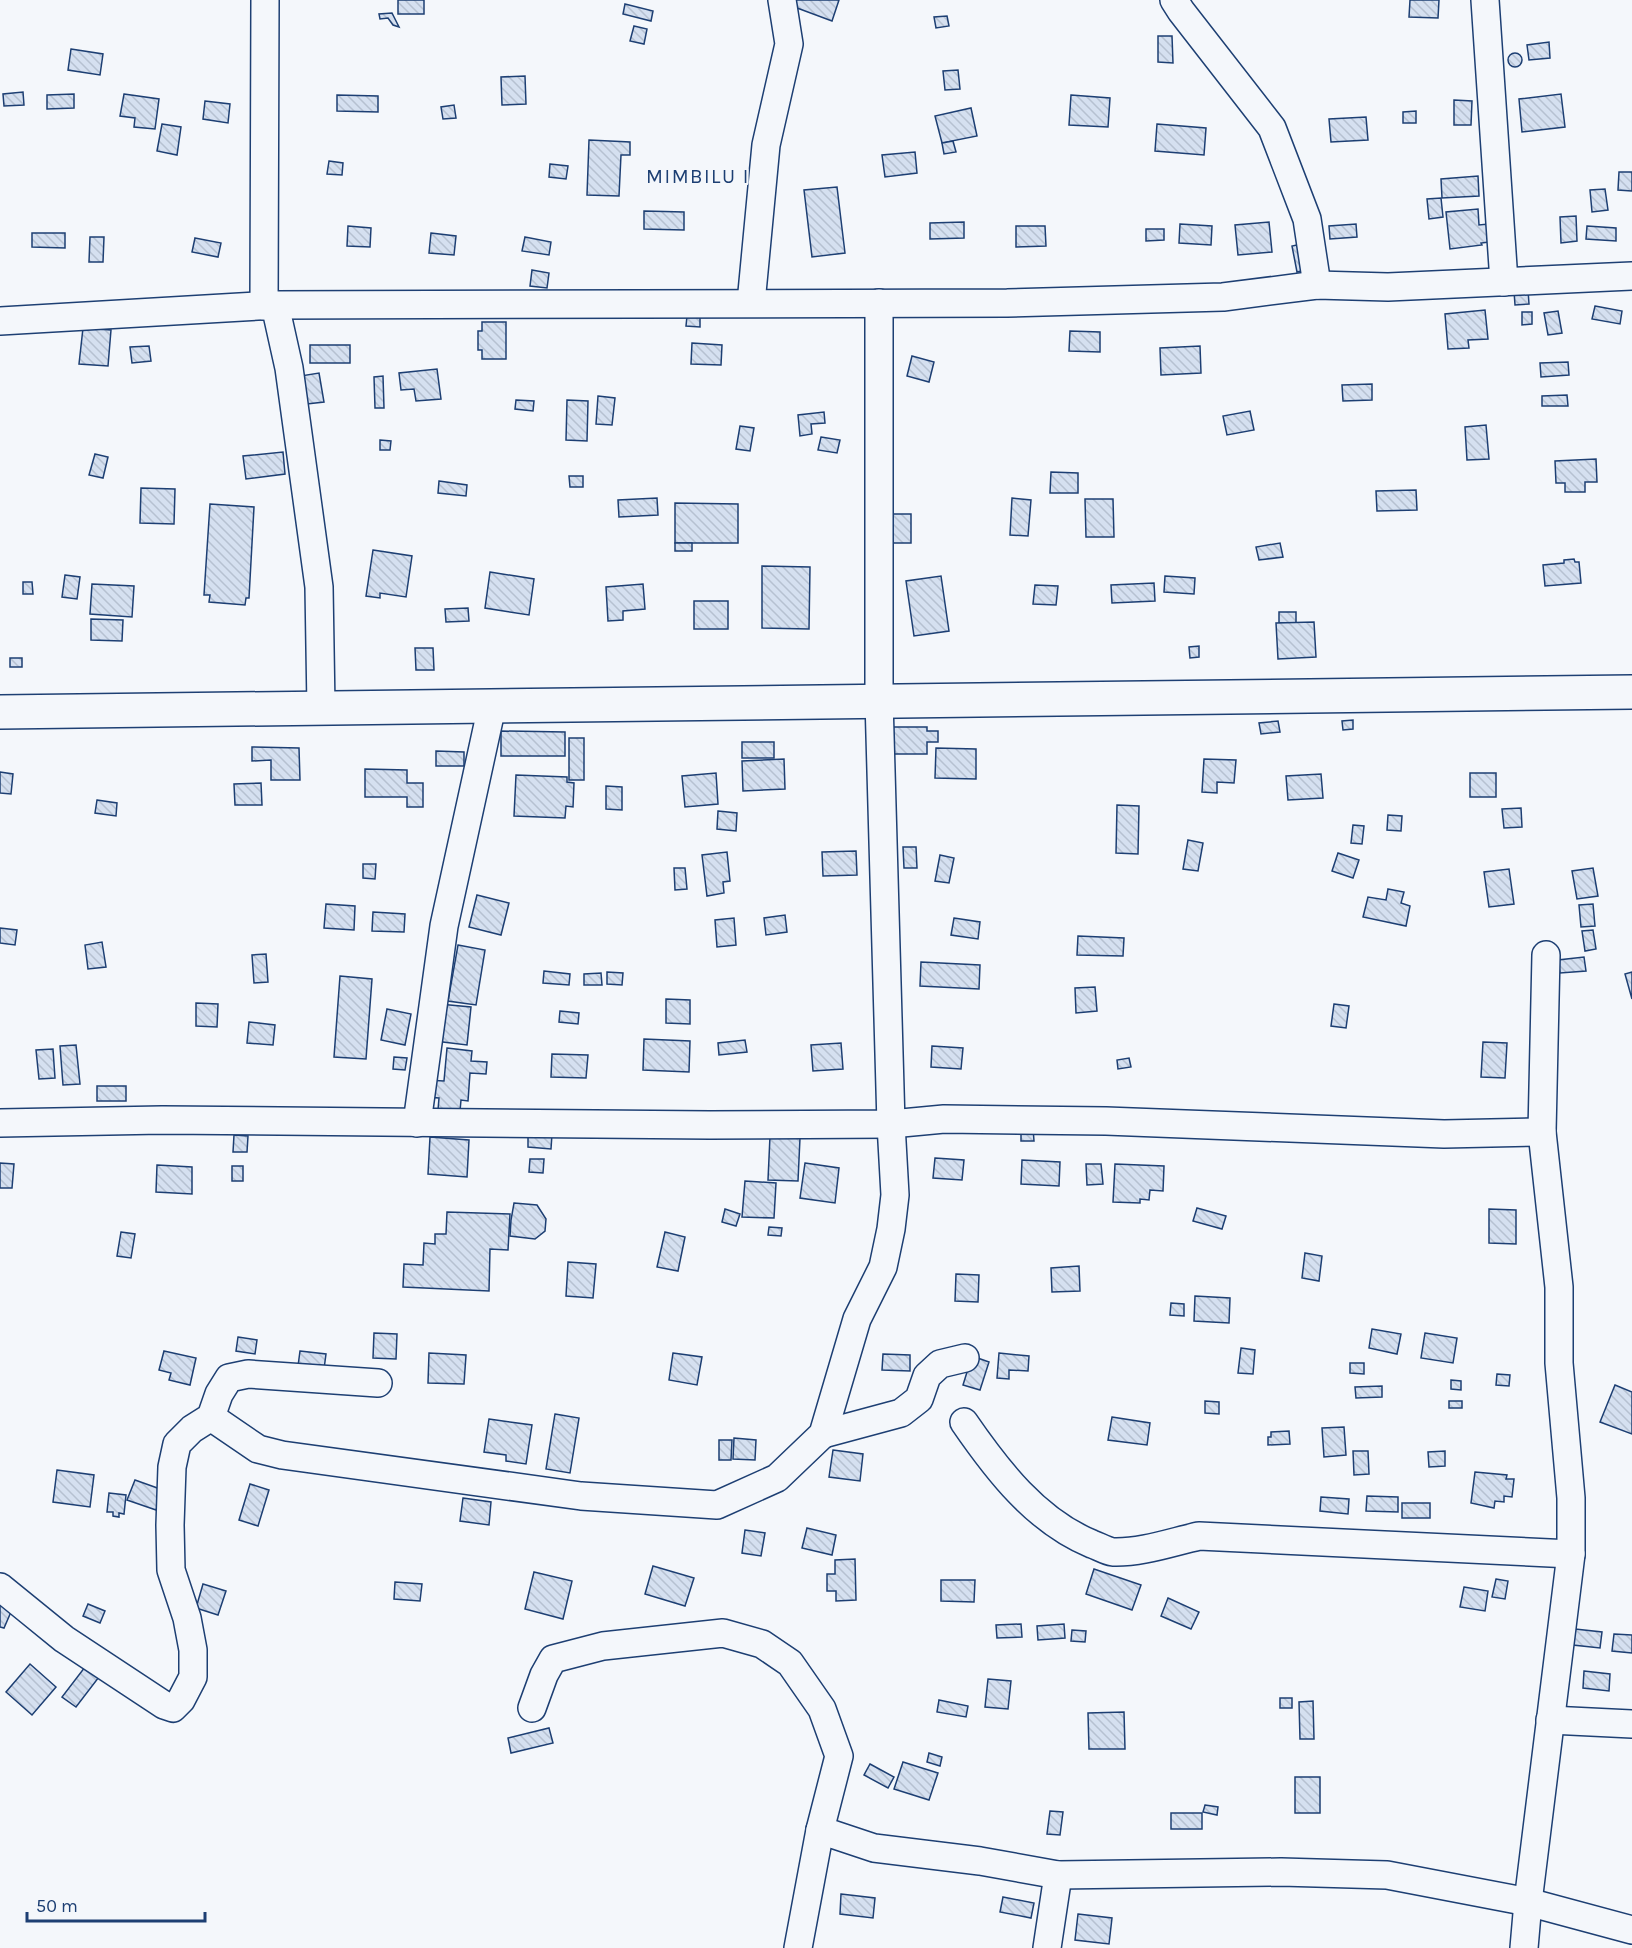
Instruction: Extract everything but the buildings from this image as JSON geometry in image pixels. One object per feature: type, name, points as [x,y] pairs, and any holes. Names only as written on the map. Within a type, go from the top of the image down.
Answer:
[{"type":"main road","points":[[0,712],[1632,692]]},
{"type":"street","points":[[265,0],[269,306],[289,368],[319,587],[321,708]]},
{"type":"street","points":[[751,303],[766,145],[789,44],[782,0]]},
{"type":"street","points":[[1174,0],[1180,11],[1272,128],[1307,219],[1317,285]]},
{"type":"street","points":[[1485,0],[1504,282]]},
{"type":"street","points":[[0,321],[269,306],[1018,302],[1223,297],[1317,285],[1388,287],[1632,276]]},
{"type":"street","points":[[823,1434],[857,1318],[883,1267],[895,1195],[879,700],[879,303]]},
{"type":"street","points":[[417,1123],[444,926],[492,706]]},
{"type":"street","points":[[1524,1948],[1571,1554],[1571,1498],[1558,1363],[1559,1287],[1542,1132],[1546,955]]},
{"type":"street","points":[[0,1123],[162,1120],[698,1125],[891,1124],[944,1119],[1071,1121],[1444,1134],[1542,1132]]},
{"type":"street","points":[[211,1417],[258,1449],[282,1455],[581,1496],[717,1505],[777,1478],[823,1434],[902,1413],[919,1398],[927,1376],[939,1364],[965,1358]]},
{"type":"street","points":[[0,1587],[64,1639],[164,1705],[173,1707],[181,1700],[193,1677],[193,1650],[187,1618],[171,1570],[172,1467],[177,1444],[192,1429],[211,1417],[219,1394],[229,1377],[248,1374],[378,1383]]},
{"type":"street","points":[[964,1422],[994,1465],[1039,1511],[1082,1540],[1112,1552],[1199,1536],[1571,1554]]},
{"type":"street","points":[[532,1708],[544,1675],[553,1659],[603,1646],[723,1633],[762,1644],[790,1663],[822,1710],[839,1756],[820,1830],[798,1948]]},
{"type":"street","points":[[1550,1720],[1632,1725]]},
{"type":"street","points":[[820,1830],[874,1848],[980,1861],[1058,1875],[1281,1872],[1387,1875],[1528,1902],[1632,1930]]},
{"type":"street","points":[[1047,1948],[1058,1875]]},
{"type":"district","name":"MIMBILU I","points":[[698,176]]}]
